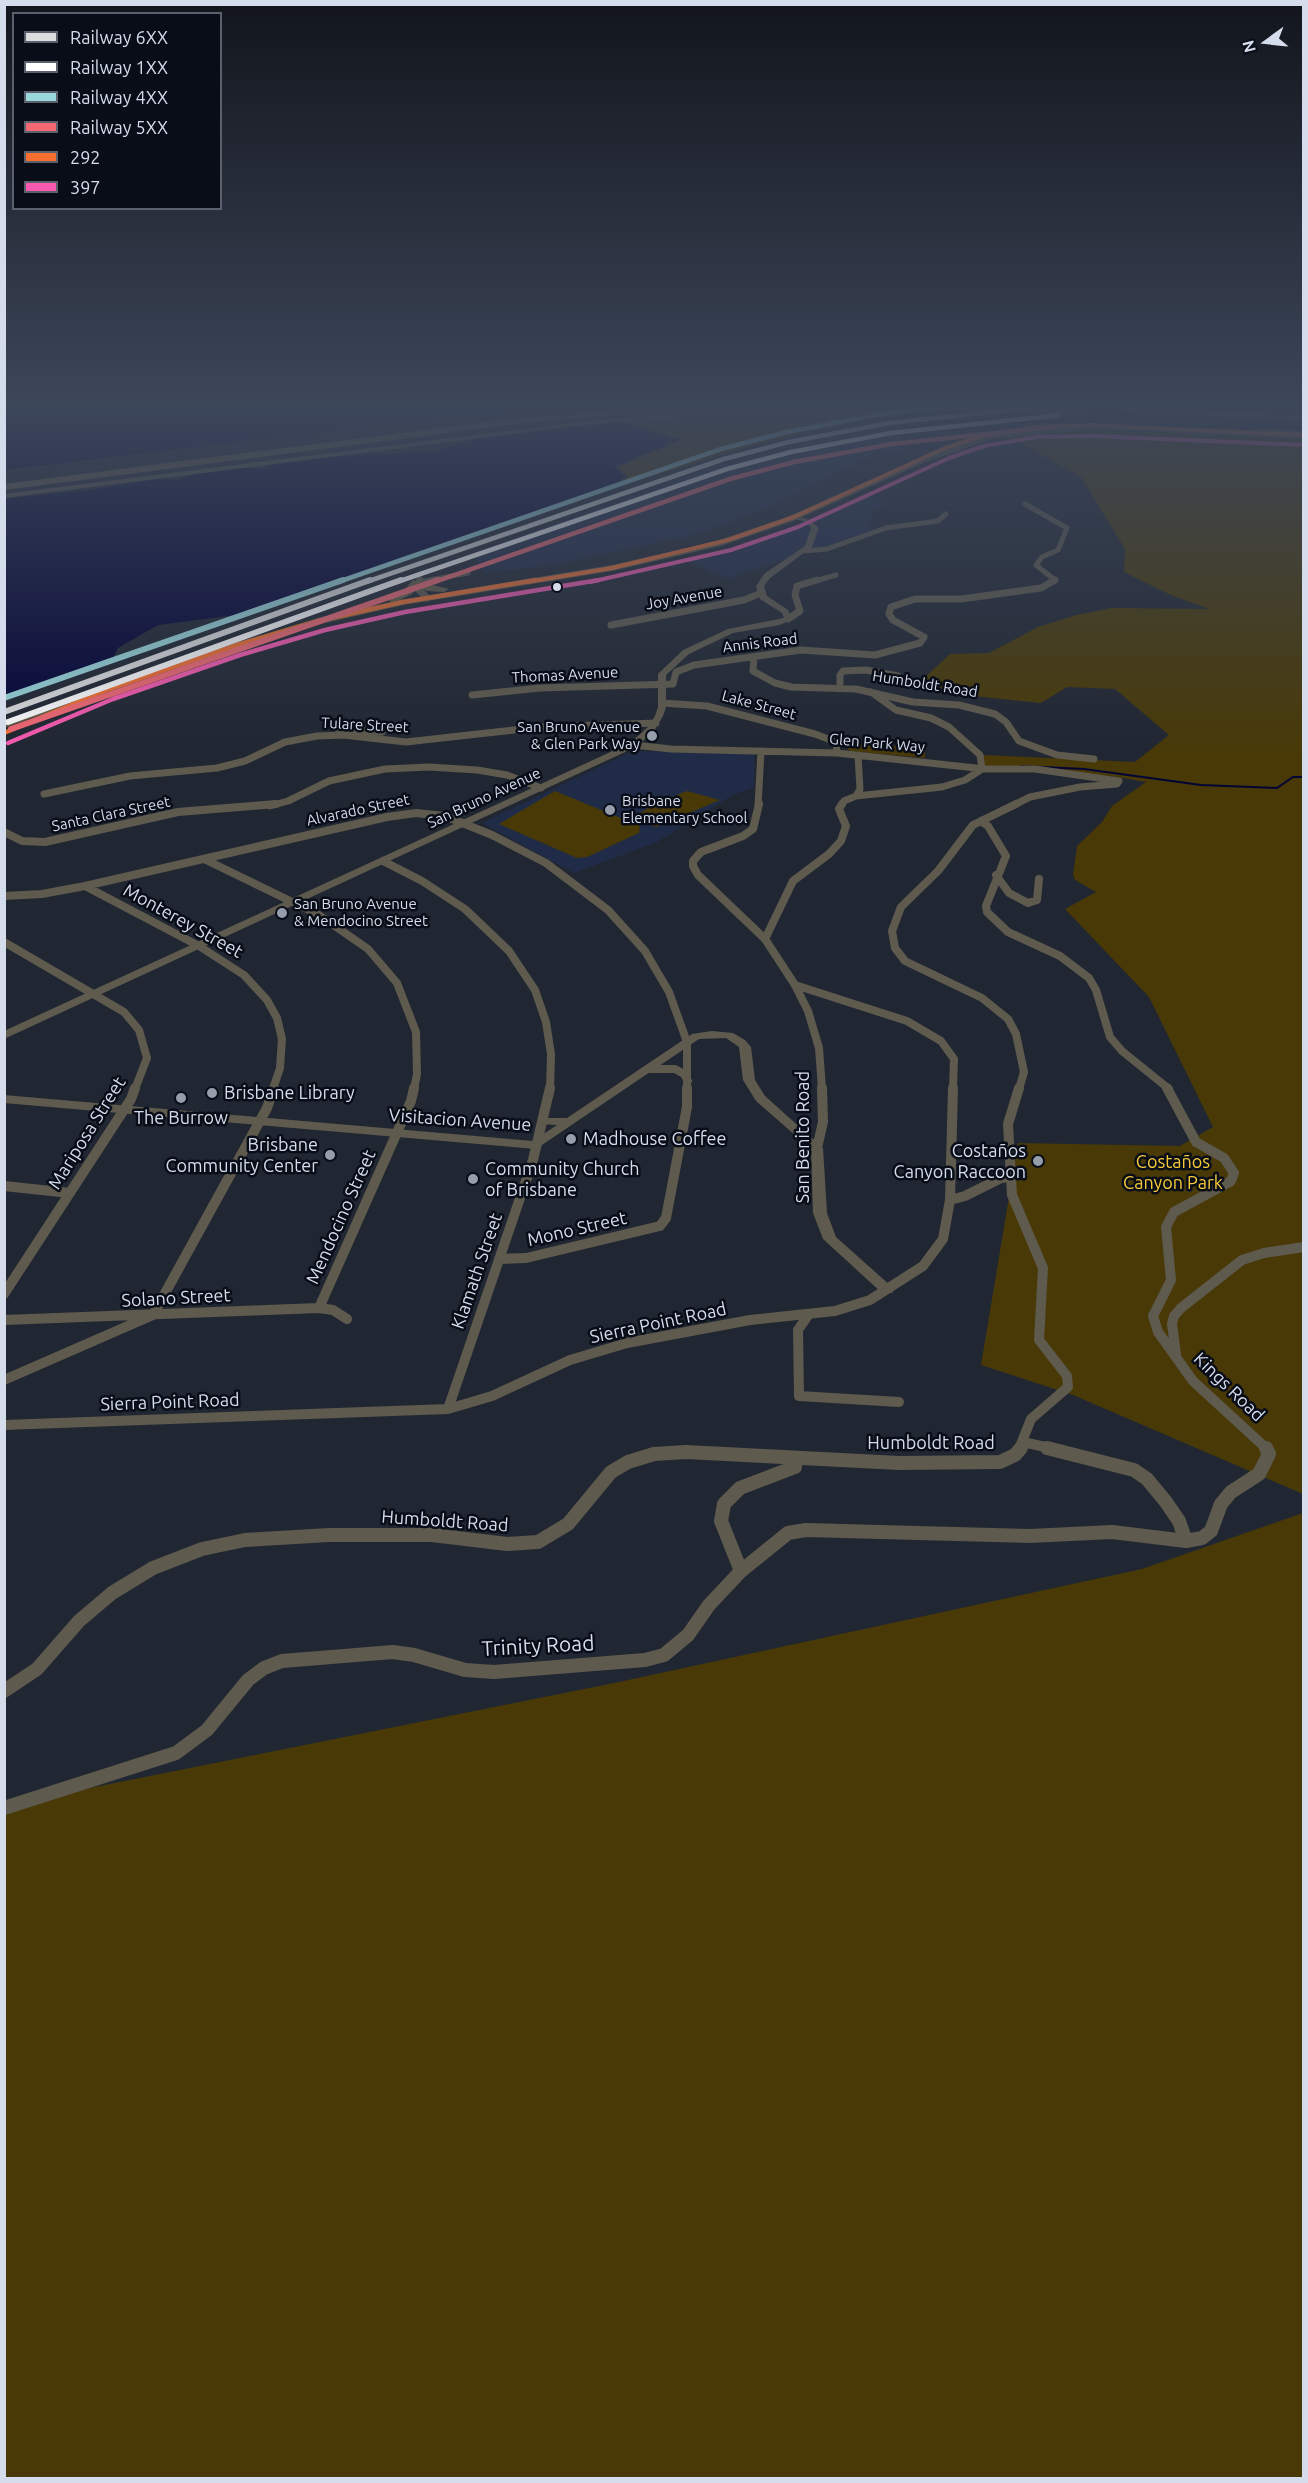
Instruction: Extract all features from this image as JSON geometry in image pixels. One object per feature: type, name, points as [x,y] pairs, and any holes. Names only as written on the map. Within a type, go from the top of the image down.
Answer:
[{"type":"main road","points":[[351,613],[677,554],[728,540],[783,521]]},
{"type":"main road","points":[[4,725],[49,712],[237,645],[351,613],[405,594],[417,582],[427,588],[440,590],[514,584]]},
{"type":"main road","points":[[4,733],[49,712]]},
{"type":"street","points":[[805,551],[815,528],[809,521]]},
{"type":"street","points":[[788,619],[788,614],[765,600],[760,586],[765,578],[805,551],[827,549],[886,528],[938,521]]},
{"type":"street","name":"Annis Road","points":[[660,685],[673,684],[676,672],[682,668],[814,650],[875,655],[924,640],[924,637],[893,620],[889,614],[891,607],[897,603],[915,599],[981,597],[1052,584],[1055,580],[1036,565],[1036,561],[1058,550],[1067,528],[1055,521]]},
{"type":"street","points":[[427,598],[416,587],[417,582],[431,576],[468,573]]},
{"type":"street","points":[[660,685],[664,672],[694,647],[731,631],[780,623],[788,619],[800,611],[795,595],[797,586],[836,575]]},
{"type":"street","name":"Joy Avenue","points":[[611,625],[744,600],[761,593]]},
{"type":"street","name":"Humboldt Road","points":[[754,657],[753,671],[775,683],[791,687],[840,688],[871,692],[913,702],[959,705],[995,714],[1006,722],[1019,741],[1057,755],[1094,759]]},
{"type":"street","points":[[840,688],[840,675],[843,671],[866,670],[898,676]]},
{"type":"street","name":"Thomas Avenue","points":[[472,696],[540,688],[660,685]]},
{"type":"street","name":"San Bruno Avenue","points":[[4,1036],[633,745],[656,723],[662,703],[660,685]]},
{"type":"street","points":[[765,939],[793,881],[840,842],[846,826],[840,807],[844,801],[856,796],[942,787],[965,780],[982,769],[980,756],[949,727],[931,718],[896,710],[871,692]]},
{"type":"street","name":"Lake Street","points":[[662,703],[707,706],[815,734],[836,742],[837,753]]},
{"type":"street","name":"Tulare Street","points":[[44,794],[130,776],[217,768],[245,761],[285,742],[325,735],[396,742],[541,727],[656,723]]},
{"type":"street","points":[[325,735],[330,730],[338,728],[382,732]]},
{"type":"street","points":[[393,734],[433,734],[445,738]]},
{"type":"street","name":"Glen Park Way","points":[[633,745],[660,748],[837,753],[982,769],[1032,769],[1118,780]]},
{"type":"street","name":"San Benito Road","points":[[761,751],[758,816],[753,828],[743,836],[701,852],[693,866],[698,875],[765,939],[795,985],[808,1011],[821,1059],[823,1122],[817,1148],[820,1169],[819,1205],[827,1233],[840,1251],[887,1290]]},
{"type":"street","points":[[856,796],[860,789],[858,755]]},
{"type":"street","name":"Santa Clara Street","points":[[4,832],[22,841],[45,842],[178,812],[259,808],[282,803],[319,785],[342,777],[393,769],[436,767],[477,770],[513,777],[541,788]]},
{"type":"street","name":"Humboldt Road","points":[[4,1691],[37,1669],[79,1621],[112,1593],[153,1568],[202,1549],[245,1540],[329,1535],[432,1535],[528,1544],[549,1537],[562,1529],[611,1472],[645,1456],[686,1452],[726,1456],[899,1463],[990,1463],[1009,1459],[1023,1442],[1031,1419],[1065,1391],[1069,1383],[1065,1372],[1039,1340],[1043,1268],[1013,1201],[1008,1124],[1024,1072],[1022,1057],[1011,1024],[1001,1012],[967,989],[905,961],[897,952],[892,936],[894,920],[901,907],[938,871],[967,830],[981,821],[1030,797],[1080,787],[1117,784],[1118,780]]},
{"type":"street","name":"Alvarado Street","points":[[4,896],[42,894],[84,886],[398,815],[433,814],[464,823],[546,863],[608,910],[629,931],[658,973],[678,1013],[687,1042],[688,1081],[685,1123],[666,1218],[662,1224]]},
{"type":"street","name":"Kings Road","points":[[981,821],[988,826],[1006,856],[996,875],[986,906],[994,921],[1008,932],[1060,956],[1089,978],[1096,990],[1110,1037],[1122,1051],[1171,1091],[1196,1142],[1224,1158],[1234,1173],[1231,1181],[1174,1212],[1166,1227],[1171,1280],[1153,1316],[1158,1332],[1179,1363],[1210,1398],[1265,1445],[1269,1454],[1259,1474],[1231,1492],[1221,1504],[1211,1531],[1202,1538],[1186,1541]]},
{"type":"street","name":"Mendocino Street","points":[[204,859],[335,925],[368,949],[388,971],[404,996],[416,1032],[418,1063],[413,1093],[319,1308]]},
{"type":"street","name":"Klamath Street","points":[[383,861],[428,884],[465,909],[503,945],[525,974],[543,1013],[551,1054],[550,1095],[543,1121],[448,1409]]},
{"type":"street","points":[[996,875],[1009,893],[1028,903],[1037,900],[1039,879]]},
{"type":"street","name":"Monterey Street","points":[[84,886],[199,946],[244,975],[267,1000],[277,1018],[282,1039],[276,1087],[260,1121],[153,1315]]},
{"type":"street","name":"Mariposa Street","points":[[4,942],[112,1003],[140,1030],[146,1050],[144,1070],[124,1109],[4,1294]]},
{"type":"street","points":[[4,956],[18,950]]},
{"type":"street","name":"Sierra Point Road","points":[[4,1425],[448,1409],[492,1396],[556,1366],[641,1339],[857,1306],[887,1290],[916,1271],[933,1255],[943,1239],[950,1200],[954,1064],[951,1052],[936,1038],[907,1021],[795,985]]},
{"type":"street","name":"Visitacion Avenue","points":[[4,1099],[536,1145],[696,1036],[729,1035],[741,1042],[753,1089],[773,1112],[807,1136],[817,1148]]},
{"type":"street","points":[[648,1069],[664,1067],[675,1069],[684,1074],[688,1081]]},
{"type":"street","points":[[543,1121],[569,1122]]},
{"type":"street","points":[[950,1200],[965,1196],[1001,1178],[1010,1177]]},
{"type":"street","points":[[4,1186],[70,1193]]},
{"type":"street","name":"Mono Street","points":[[499,1259],[526,1258],[662,1224]]},
{"type":"street","points":[[1179,1363],[1172,1340],[1172,1324],[1174,1316],[1181,1308],[1242,1260],[1264,1253],[1304,1247]]},
{"type":"street","name":"Solano Street","points":[[4,1320],[319,1308],[333,1310],[347,1319]]},
{"type":"street","points":[[809,1314],[798,1330],[799,1396],[899,1402]]},
{"type":"street","points":[[4,1380],[153,1315]]},
{"type":"street","points":[[98,1318],[107,1328],[104,1337]]},
{"type":"street","points":[[774,1318],[788,1322],[798,1330]]},
{"type":"street","points":[[795,1458],[795,1467],[740,1488],[724,1504],[721,1521],[741,1571],[788,1533],[806,1530],[1030,1536],[1112,1532],[1186,1541],[1179,1521],[1166,1502],[1141,1474],[1114,1463],[1023,1442]]},
{"type":"street","name":"Trinity Road","points":[[4,1808],[176,1753],[207,1730],[248,1680],[264,1668],[282,1661],[393,1652],[465,1670],[494,1672],[655,1658],[672,1651],[681,1644],[709,1605],[741,1571]]},
{"type":"shaded area","points":[[4,521],[513,521],[244,614],[158,625],[118,648],[113,658],[5,695]]},
{"type":"shaded area","points":[[563,521],[733,521],[702,533],[554,565],[485,573],[473,553]]},
{"type":"shaded area","points":[[805,521],[869,521],[864,524],[880,528],[831,546],[802,548],[788,558],[728,579],[687,561],[770,536]]},
{"type":"shaded area","name":"Brisbane Elementary School","points":[[633,751],[754,754],[754,787],[731,796],[657,842],[574,873],[482,823]]},
{"type":"green space","name":"Costaños Canyon Park","points":[[1108,521],[1303,521],[1303,1494],[1073,1395],[981,1365],[1018,1143],[1180,1146],[1213,1127],[1149,997],[1065,909],[1096,892],[1075,880],[1073,875],[1077,846],[1102,822],[1112,806],[1146,782],[1111,776],[985,768],[983,755],[1135,762],[1169,735],[1115,689],[1067,687],[1041,703],[973,696],[933,686],[925,677],[950,654],[989,653],[1038,627],[1076,615],[1112,608],[1209,609],[1173,596],[1124,572],[1125,549]]},
{"type":"green space","points":[[844,744],[925,747],[925,758],[850,751]]},
{"type":"green space","points":[[555,791],[640,826],[639,833],[587,857],[577,858],[499,824]]},
{"type":"green space","points":[[687,791],[720,800],[656,827],[633,818],[654,804]]},
{"type":"green space","points":[[1303,1513],[1303,2478],[5,2478],[5,1805],[619,1682],[1142,1569]]},
{"type":"waterway","points":[[1021,766],[1084,769],[1201,785],[1277,788],[1293,777],[1304,777]]},
{"type":"rail line","name":"4XX","points":[[4,698],[514,521]]},
{"type":"rail line","name":"6XX","points":[[4,712],[542,521]]},
{"type":"rail line","name":"1XX","points":[[8,722],[416,575],[575,521]]},
{"type":"rail line","name":"5XX","points":[[11,729],[610,521]]},
{"type":"transit line","name":"292","points":[[4,733],[109,689],[237,645],[322,620],[403,602],[612,568],[728,540],[783,521]]},
{"type":"transit line","name":"397","points":[[8,743],[113,699],[240,655],[325,630],[405,612],[614,578],[731,550],[811,521]]},
{"type":"place","name":"San Bruno Avenue & Glen Park Way","points":[[652,736]]},
{"type":"place","name":"Brisbane Elementary School","points":[[610,810]]},
{"type":"place","name":"San Bruno Avenue & Mendocino Street","points":[[282,913]]},
{"type":"place","name":"Brisbane Library","points":[[212,1093]]},
{"type":"place","name":"The Burrow","points":[[181,1098]]},
{"type":"place","name":"Madhouse Coffee","points":[[571,1139]]},
{"type":"place","name":"Brisbane Community Center","points":[[330,1155]]},
{"type":"place","name":"Costaños Canyon Raccoon","points":[[1038,1161]]},
{"type":"place","name":"Community Church of Brisbane","points":[[473,1179]]}]
